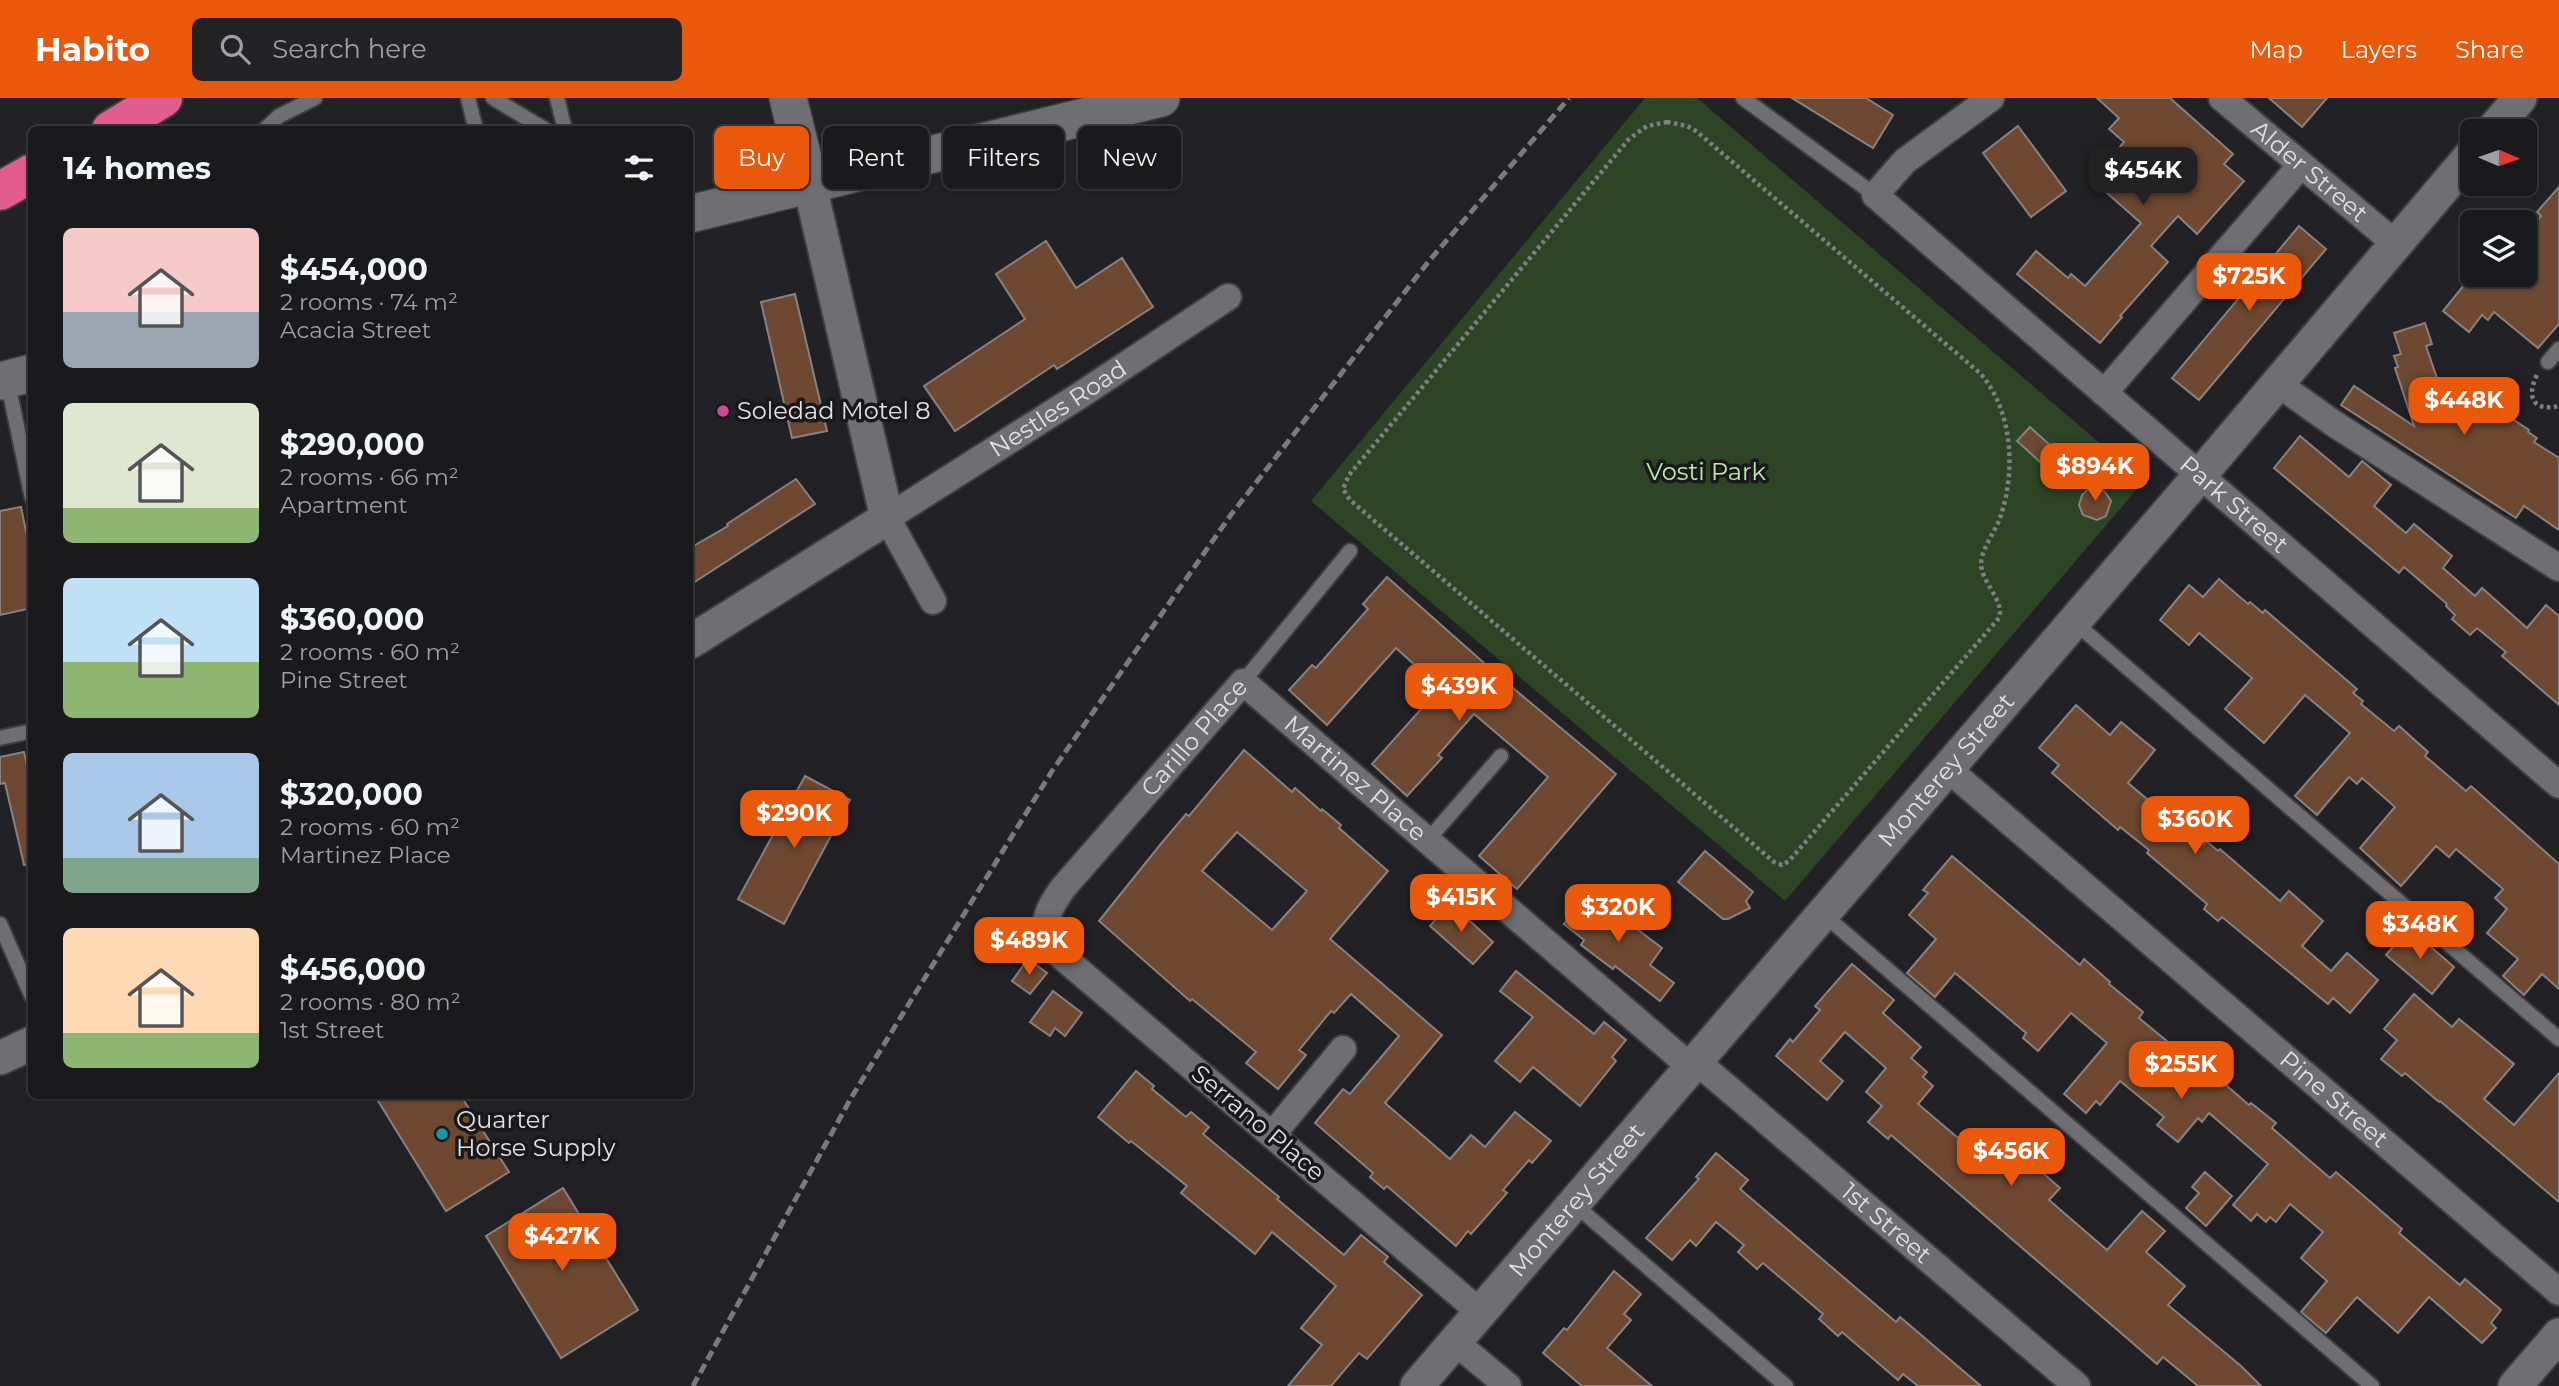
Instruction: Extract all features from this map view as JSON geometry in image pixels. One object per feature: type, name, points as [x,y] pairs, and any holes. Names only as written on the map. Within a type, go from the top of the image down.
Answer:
[{"type":"highway","points":[[118,126],[163,98]]},
{"type":"highway","points":[[0,191],[28,175]]},
{"type":"main road","points":[[788,98],[810,186]]},
{"type":"main road","points":[[693,213],[1161,98]]},
{"type":"street","points":[[1875,195],[1905,161],[1991,98]]},
{"type":"street","name":"Alder Street","points":[[2222,98],[2396,244]]},
{"type":"street","points":[[2502,119],[2520,98]]},
{"type":"street","points":[[2104,393],[2301,165]]},
{"type":"street","name":"Monterey Street","points":[[1417,1386],[2201,474],[2460,168]]},
{"type":"street","points":[[810,186],[887,518],[933,601]]},
{"type":"street","name":"Park Street","points":[[1875,195],[2559,785]]},
{"type":"street","name":"Nestles Road","points":[[693,640],[1079,396],[1228,297]]},
{"type":"street","points":[[2277,383],[2333,423],[2556,560]]},
{"type":"street","name":"Martinez Place","points":[[1243,682],[1427,841],[1693,1064]]},
{"type":"street","name":"Carillo Place","points":[[1045,926],[1052,904],[1063,888],[1243,682]]},
{"type":"street","name":"Pine Street","points":[[1948,769],[2559,1292]]},
{"type":"street","name":"Serrano Place","points":[[1045,926],[1051,946],[1059,954],[1480,1312]]},
{"type":"street","points":[[0,1058],[28,1045]]},
{"type":"street","points":[[1272,1135],[1343,1049]]},
{"type":"street","name":"1st Street","points":[[1693,1064],[2077,1386]]},
{"type":"street","points":[[2515,1386],[2559,1335]]},
{"type":"street","points":[[1455,1342],[1508,1386]]},
{"type":"lane","points":[[268,126],[279,116],[315,98]]},
{"type":"lane","points":[[468,98],[475,126]]},
{"type":"lane","points":[[493,98],[539,126]]},
{"type":"lane","points":[[557,98],[564,126]]},
{"type":"lane","name":"Park Street","points":[[1743,98],[1875,195]]},
{"type":"lane","points":[[2548,362],[2559,349]]},
{"type":"lane","points":[[13,378],[28,473]]},
{"type":"lane","name":"Carillo Place","points":[[1243,682],[1350,551]]},
{"type":"lane","points":[[2073,621],[2559,1039]]},
{"type":"lane","points":[[0,738],[28,733]]},
{"type":"lane","points":[[1427,841],[1501,756]]},
{"type":"lane","points":[[1821,913],[2372,1386]]},
{"type":"lane","points":[[0,924],[28,988]]},
{"type":"lane","points":[[1574,1204],[1786,1386]]},
{"type":"path","points":[[1657,123],[1678,123],[1696,131],[1981,374],[1999,401],[2006,420],[2008,465],[2005,502],[1981,561],[1984,576],[2000,609],[1999,618],[1789,861],[1782,864],[1774,862],[1350,500],[1343,489],[1349,475],[1629,139],[1657,123]]},
{"type":"path","points":[[2548,362],[2536,376],[2532,399],[2541,407],[2559,406]]},
{"type":"green space","name":"Vosti Park","points":[[1645,98],[1697,98],[2144,481],[1785,901],[1311,501]]},
{"type":"building","points":[[1792,98],[1866,98],[1893,115],[1873,148]]},
{"type":"building","points":[[2097,98],[2170,98],[2233,154],[2224,164],[2244,181],[2197,234],[2178,216],[2151,246],[2168,262],[2100,343],[2017,274],[2036,251],[2068,278],[2071,274],[2085,286],[2141,223],[2092,180],[2124,142],[2109,129],[2119,118]]},
{"type":"building","points":[[2269,98],[2327,98],[2302,127]]},
{"type":"building","points":[[2018,126],[2066,191],[2031,217],[1983,153]]},
{"type":"building","points":[[2559,187],[2559,324],[2538,348],[2494,312],[2488,320],[2482,315],[2469,332],[2443,311],[2462,287],[2537,287],[2537,221],[2541,216],[2537,212]]},
{"type":"building","points":[[2299,226],[2326,249],[2199,400],[2172,378]]},
{"type":"building","points":[[1046,241],[1076,288],[1122,258],[1153,307],[1057,369],[1054,365],[955,431],[924,386],[1025,319],[996,274]]},
{"type":"building","points":[[795,294],[827,431],[792,438],[761,302]]},
{"type":"building","points":[[2425,323],[2432,344],[2426,346],[2440,387],[2445,385],[2449,394],[2452,394],[2464,429],[2478,407],[2497,419],[2500,414],[2509,420],[2511,418],[2537,438],[2534,442],[2559,458],[2559,530],[2524,506],[2516,518],[2341,405],[2354,386],[2414,426],[2395,368],[2398,367],[2394,356],[2401,354],[2394,333]]},
{"type":"building","points":[[2030,427],[2061,455],[2048,469],[2017,441]]},
{"type":"building","points":[[2300,436],[2349,477],[2362,461],[2391,485],[2374,506],[2406,533],[2414,524],[2452,556],[2443,568],[2475,596],[2482,588],[2527,628],[2546,605],[2559,616],[2559,705],[2502,656],[2506,652],[2477,628],[2470,635],[2452,619],[2455,615],[2447,604],[2404,567],[2399,573],[2274,468]]},
{"type":"building","points":[[796,479],[815,504],[693,583],[693,546],[728,526],[727,524]]},
{"type":"building","points":[[2093,485],[2105,492],[2111,501],[2106,516],[2097,520],[2083,515],[2079,505],[2082,495]]},
{"type":"building","points":[[21,507],[28,536],[28,609],[0,615],[0,511]]},
{"type":"building","points":[[1387,577],[1501,678],[1616,774],[1517,889],[1479,856],[1548,777],[1474,714],[1438,755],[1442,758],[1407,796],[1372,764],[1440,688],[1396,648],[1327,725],[1289,690],[1312,665],[1316,668],[1368,609],[1363,604]]},
{"type":"building","points":[[2219,579],[2248,604],[2250,602],[2263,613],[2265,610],[2357,689],[2353,693],[2363,701],[2361,704],[2394,731],[2399,726],[2428,752],[2425,756],[2466,791],[2471,786],[2559,864],[2559,989],[2542,974],[2524,995],[2503,976],[2518,959],[2487,933],[2507,909],[2495,898],[2503,889],[2456,849],[2449,857],[2436,846],[2401,886],[2360,848],[2395,807],[2362,778],[2357,784],[2349,777],[2317,815],[2295,796],[2350,733],[2305,695],[2264,743],[2225,709],[2252,678],[2199,633],[2189,645],[2160,620],[2189,585],[2203,597]]},
{"type":"building","points":[[2076,705],[2110,735],[2121,722],[2155,750],[2128,783],[2192,837],[2204,844],[2206,841],[2218,851],[2220,849],[2280,901],[2289,891],[2323,921],[2302,946],[2331,971],[2347,953],[2378,980],[2350,1013],[2333,998],[2328,1004],[2222,917],[2218,921],[2204,909],[2207,904],[2147,853],[2149,850],[2120,827],[2118,830],[2052,773],[2059,765],[2039,748]]},
{"type":"building","points":[[1244,750],[1292,792],[1295,788],[1321,811],[1322,809],[1341,825],[1339,828],[1388,871],[1330,939],[1442,1035],[1385,1103],[1450,1159],[1471,1135],[1485,1147],[1515,1112],[1551,1141],[1532,1163],[1529,1160],[1503,1190],[1507,1193],[1471,1234],[1468,1231],[1456,1246],[1387,1186],[1384,1189],[1370,1177],[1373,1173],[1315,1123],[1343,1089],[1350,1094],[1399,1036],[1351,994],[1334,1013],[1331,1011],[1299,1050],[1306,1055],[1278,1089],[1246,1063],[1256,1052],[1192,999],[1190,1001],[1099,921],[1186,814],[1189,816]],"holes":[[[1237,832],[1307,891],[1272,930],[1202,871]]]},
{"type":"building","points":[[24,752],[28,770],[28,864],[24,865],[5,783],[0,784],[0,757]]},
{"type":"building","points":[[805,776],[850,800],[784,924],[738,899]]},
{"type":"building","points":[[1705,851],[1753,892],[1746,901],[1750,908],[1723,919],[1678,882]]},
{"type":"building","points":[[1952,856],[2080,965],[2084,959],[2143,1012],[2139,1018],[2173,1046],[2176,1042],[2249,1105],[2251,1103],[2276,1123],[2272,1128],[2330,1178],[2336,1172],[2402,1229],[2399,1233],[2460,1285],[2465,1279],[2501,1310],[2491,1323],[2496,1328],[2482,1343],[2429,1297],[2398,1333],[2357,1297],[2326,1333],[2301,1312],[2327,1281],[2301,1258],[2323,1232],[2290,1204],[2276,1222],[2270,1217],[2266,1222],[2257,1214],[2251,1221],[2233,1205],[2268,1164],[2209,1113],[2202,1122],[2198,1118],[2178,1142],[2157,1125],[2164,1117],[2120,1081],[2100,1105],[2096,1101],[2086,1113],[2064,1094],[2107,1043],[2071,1013],[2038,1051],[2023,1038],[2026,1033],[1955,973],[1935,997],[1907,973],[1936,939],[1909,915],[1928,893],[1923,890]]},
{"type":"building","points":[[1588,892],[1662,948],[1650,965],[1674,983],[1660,1001],[1615,966],[1613,969],[1581,945],[1584,940],[1564,924]]},
{"type":"building","points":[[1450,903],[1493,942],[1473,964],[1430,926]]},
{"type":"building","points":[[2409,928],[2454,967],[2432,994],[2386,955]]},
{"type":"building","points":[[1028,959],[1047,973],[1030,994],[1012,981]]},
{"type":"building","points":[[1852,964],[1894,1000],[1883,1013],[1921,1047],[1911,1058],[1927,1072],[1923,1077],[1933,1086],[1918,1104],[1964,1143],[1974,1131],[2014,1164],[2042,1131],[2063,1150],[2043,1173],[2060,1188],[2049,1200],[2107,1250],[2142,1211],[2165,1231],[2146,1252],[2185,1286],[2168,1305],[2261,1386],[2198,1386],[2163,1357],[2157,1364],[1891,1135],[1888,1139],[1868,1122],[1882,1106],[1866,1092],[1886,1068],[1845,1032],[1820,1061],[1843,1081],[1827,1100],[1776,1056],[1790,1039],[1793,1042],[1820,1010],[1815,1006]]},
{"type":"building","points":[[1516,971],[1594,1034],[1604,1022],[1626,1040],[1612,1057],[1616,1061],[1580,1106],[1533,1067],[1520,1082],[1495,1061],[1533,1017],[1500,991]]},
{"type":"building","points":[[1053,991],[1082,1013],[1065,1036],[1055,1028],[1050,1036],[1030,1022]]},
{"type":"building","points":[[2414,994],[2452,1027],[2459,1019],[2514,1064],[2484,1099],[2514,1125],[2559,1073],[2559,1202],[2440,1101],[2405,1073],[2402,1076],[2381,1059],[2397,1040],[2384,1029]]},
{"type":"building","points":[[1136,1071],[1154,1086],[1152,1089],[1186,1117],[1191,1112],[1209,1127],[1203,1134],[1344,1255],[1361,1235],[1388,1257],[1384,1262],[1422,1295],[1367,1359],[1359,1353],[1331,1386],[1288,1386],[1322,1345],[1301,1328],[1336,1286],[1272,1232],[1255,1254],[1181,1193],[1187,1186],[1098,1117]]},
{"type":"building","name":"Quarter Horse Supply","points":[[377,1099],[463,1099],[509,1172],[446,1211]]},
{"type":"building","points":[[1716,1153],[1748,1180],[1740,1189],[1896,1322],[1900,1317],[1981,1386],[1918,1386],[1903,1374],[1898,1380],[1842,1332],[1838,1336],[1819,1319],[1823,1314],[1763,1263],[1757,1269],[1738,1252],[1744,1245],[1716,1222],[1696,1246],[1690,1240],[1672,1260],[1646,1238],[1699,1179],[1696,1177]]},
{"type":"building","points":[[2205,1172],[2232,1196],[2206,1226],[2186,1208],[2199,1193],[2192,1187]]},
{"type":"building","points":[[563,1188],[638,1310],[561,1358],[486,1236]]},
{"type":"building","points":[[1614,1271],[1641,1294],[1624,1314],[1631,1320],[1607,1348],[1652,1386],[1582,1386],[1543,1353],[1564,1328],[1567,1330]]},
{"type":"railway","points":[[693,1386],[851,1098],[1052,771],[1230,516],[1429,261],[1569,98]]},
{"type":"place","name":"Soledad Motel 8","points":[[723,411]]},
{"type":"place","name":"Quarter Horse Supply","points":[[442,1134]]}]
